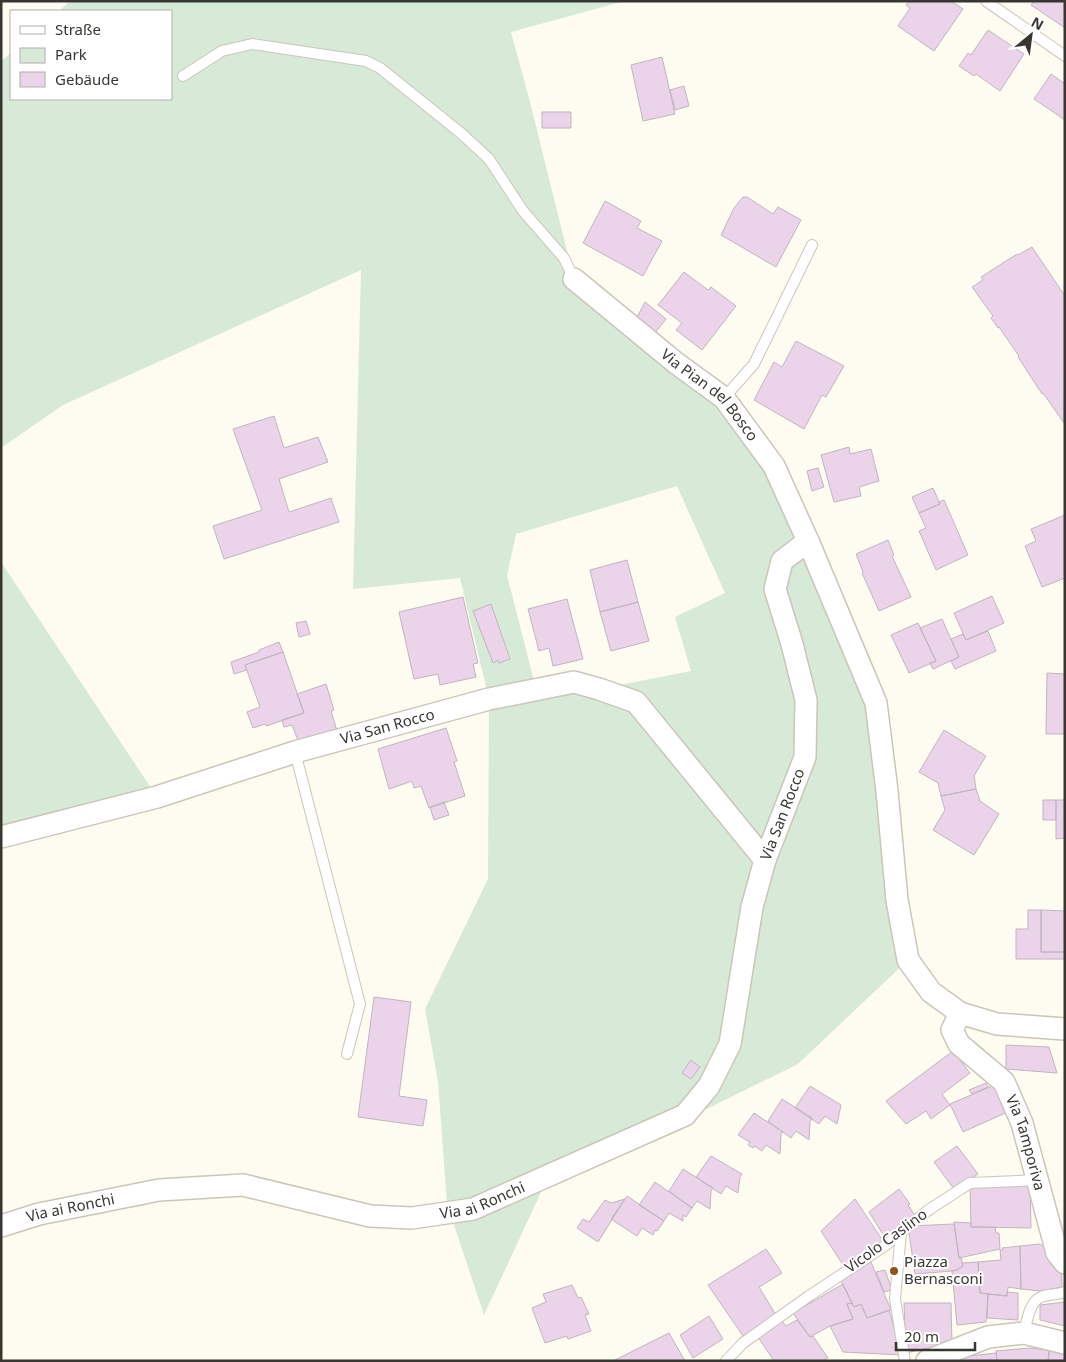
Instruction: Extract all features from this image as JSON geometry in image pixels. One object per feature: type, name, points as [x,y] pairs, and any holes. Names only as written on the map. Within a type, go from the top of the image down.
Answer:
[{"type":"street","name":"Via Pian del Bosco","points":[[574,279],[676,363],[724,398],[774,466],[808,540]]},
{"type":"street","name":"Via San Rocco","points":[[1,837],[156,797],[295,752],[489,699],[574,682],[636,702],[765,860],[805,757],[806,700],[792,644],[775,589],[782,561],[808,540]]},
{"type":"street","points":[[808,540],[876,703],[887,791],[897,900],[908,960],[931,992],[960,1013],[997,1024],[1065,1029]]},
{"type":"street","name":"Via ai Ronchi","points":[[1,1226],[39,1214],[159,1190],[243,1185],[370,1216],[412,1218],[473,1209],[685,1115],[708,1086],[730,1044],[752,907],[765,860]]},
{"type":"street","name":"Via Tamporiva","points":[[960,1013],[952,1030],[959,1044],[1004,1082],[1022,1123],[1057,1253],[1065,1263]]},
{"type":"street","points":[[938,1359],[988,1337],[1024,1333],[1065,1343]]},
{"type":"lane","points":[[986,1],[1065,56]]},
{"type":"lane","points":[[183,76],[222,51],[252,44],[366,61],[380,68],[490,159],[523,211],[564,258],[574,279]]},
{"type":"lane","points":[[724,398],[754,364],[812,245]]},
{"type":"lane","points":[[295,752],[360,1004],[347,1054]]},
{"type":"lane","name":"Vicolo Caslino","points":[[726,1361],[743,1342],[868,1257],[927,1211],[970,1184],[1038,1180]]},
{"type":"lane","points":[[901,1232],[894,1299],[905,1361]]},
{"type":"lane","points":[[1024,1333],[1033,1303],[1042,1296],[1065,1292]]},
{"type":"green space","points":[[70,1],[625,1],[511,32],[574,279],[676,363],[774,466],[876,703],[908,960],[798,1064],[542,1190],[484,1315],[447,1204],[438,1081],[425,1009],[488,879],[489,699],[460,578],[353,589],[361,270],[63,405],[1,448],[1,61],[10,54],[10,100],[172,100],[172,10],[60,10]],"holes":[[[677,486],[725,593],[675,617],[691,671],[599,689],[536,689],[507,575],[516,534]]]},
{"type":"green space","points":[[1,562],[157,797],[1,837]]},
{"type":"building","points":[[909,1],[951,1],[963,9],[934,51],[898,26],[910,8],[906,5]]},
{"type":"building","points":[[1034,1],[1065,1],[1065,28],[1031,5]]},
{"type":"building","points":[[988,30],[1024,54],[1000,91],[976,74],[974,76],[959,66],[968,53],[971,55]]},
{"type":"building","points":[[662,57],[675,114],[643,121],[631,65]]},
{"type":"building","points":[[1051,74],[1065,84],[1065,120],[1034,99]]},
{"type":"building","points":[[684,86],[689,106],[675,110],[670,90]]},
{"type":"building","points":[[542,112],[571,112],[571,128],[542,128]]},
{"type":"building","points":[[743,197],[747,197],[773,214],[778,207],[801,220],[776,267],[721,235],[734,208]]},
{"type":"building","points":[[605,201],[641,221],[637,228],[662,241],[643,276],[583,243]]},
{"type":"building","points":[[1032,247],[1065,296],[1064,423],[1042,394],[1019,356],[991,318],[993,316],[972,287],[983,280],[981,277],[1017,254]]},
{"type":"building","points":[[684,272],[708,290],[711,287],[736,306],[702,350],[676,330],[682,323],[658,305]]},
{"type":"building","points":[[645,302],[666,319],[654,334],[636,319]]},
{"type":"building","points":[[796,341],[844,366],[826,397],[822,395],[804,429],[754,400],[774,362],[782,367]]},
{"type":"building","points":[[274,416],[284,448],[318,437],[328,462],[279,479],[289,512],[331,498],[339,522],[224,559],[213,526],[262,510],[233,429]]},
{"type":"building","points":[[849,447],[850,454],[871,449],[879,481],[859,487],[861,496],[834,502],[821,455]]},
{"type":"building","points":[[818,468],[824,487],[812,491],[807,471]]},
{"type":"building","points":[[933,488],[940,504],[919,513],[912,497]]},
{"type":"building","points":[[944,500],[968,555],[936,570],[919,531],[926,528],[919,513],[940,504],[939,502]]},
{"type":"building","points":[[1065,515],[1065,578],[1042,587],[1025,546],[1036,541],[1031,529]]},
{"type":"building","points":[[888,540],[894,555],[892,556],[911,597],[879,611],[862,573],[856,554]]},
{"type":"building","points":[[627,560],[638,602],[600,612],[590,570]]},
{"type":"building","points":[[992,596],[1004,623],[966,640],[954,613]]},
{"type":"building","points":[[463,597],[478,663],[473,664],[476,677],[440,685],[438,674],[414,679],[399,612]]},
{"type":"building","points":[[567,599],[583,659],[553,666],[549,648],[539,651],[528,609]]},
{"type":"building","points":[[638,602],[649,641],[611,651],[600,612]]},
{"type":"building","points":[[491,604],[510,659],[499,663],[498,660],[493,663],[473,611]]},
{"type":"building","points":[[942,619],[959,657],[933,669],[930,663],[936,661],[920,628]]},
{"type":"building","points":[[306,621],[310,634],[299,637],[296,623]]},
{"type":"building","points":[[918,623],[936,661],[909,673],[891,635]]},
{"type":"building","points":[[988,631],[996,651],[955,669],[951,661],[959,657],[951,639],[963,634],[966,640]]},
{"type":"building","points":[[279,642],[283,652],[245,665],[247,670],[234,674],[231,662],[259,652],[259,650]]},
{"type":"building","points":[[283,652],[304,713],[266,726],[265,724],[253,728],[247,712],[260,707],[245,665]]},
{"type":"building","points":[[1047,673],[1065,674],[1065,734],[1046,734]]},
{"type":"building","points":[[326,684],[334,710],[331,711],[337,731],[299,743],[292,725],[284,727],[282,720],[304,713],[297,694]]},
{"type":"building","points":[[446,728],[457,761],[454,762],[465,796],[429,808],[421,786],[414,788],[412,781],[389,789],[378,749]]},
{"type":"building","points":[[944,730],[986,756],[974,776],[976,789],[941,796],[938,783],[919,772]]},
{"type":"building","points":[[976,789],[980,801],[999,814],[974,855],[933,830],[945,810],[941,796]]},
{"type":"building","points":[[1043,800],[1056,800],[1056,820],[1043,820]]},
{"type":"building","points":[[1056,800],[1065,800],[1065,838],[1056,839]]},
{"type":"building","points":[[444,802],[449,815],[434,820],[430,807]]},
{"type":"building","points":[[1028,910],[1041,910],[1041,952],[1065,952],[1065,959],[1016,959],[1016,929],[1028,929]]},
{"type":"building","points":[[1041,910],[1065,911],[1065,952],[1041,952]]},
{"type":"building","points":[[374,997],[411,1002],[399,1096],[427,1100],[423,1126],[358,1117]]},
{"type":"building","points":[[1006,1045],[1049,1047],[1057,1073],[1006,1069]]},
{"type":"building","points":[[953,1051],[970,1073],[942,1094],[950,1105],[931,1119],[926,1111],[906,1124],[886,1101]]},
{"type":"building","points":[[691,1060],[700,1067],[691,1079],[682,1073]]},
{"type":"building","points":[[986,1083],[988,1087],[972,1094],[969,1090]]},
{"type":"building","points":[[999,1083],[1012,1110],[963,1132],[950,1104]]},
{"type":"building","points":[[810,1086],[841,1105],[837,1124],[825,1116],[819,1124],[795,1108]]},
{"type":"building","points":[[782,1099],[812,1118],[809,1140],[796,1131],[791,1138],[768,1121]]},
{"type":"building","points":[[754,1113],[783,1132],[781,1134],[780,1154],[766,1145],[762,1151],[755,1146],[753,1148],[748,1145],[750,1142],[738,1135]]},
{"type":"building","points":[[957,1146],[978,1174],[954,1189],[934,1162]]},
{"type":"building","points":[[711,1156],[742,1174],[738,1193],[726,1186],[721,1194],[696,1177]]},
{"type":"building","points":[[683,1169],[713,1188],[711,1191],[710,1209],[697,1201],[692,1208],[669,1191]]},
{"type":"building","points":[[655,1182],[692,1208],[686,1217],[683,1215],[683,1221],[669,1213],[664,1221],[639,1205]]},
{"type":"building","points":[[1030,1183],[1031,1228],[971,1227],[970,1186]]},
{"type":"building","points":[[899,1189],[910,1204],[908,1205],[916,1217],[887,1241],[869,1212]]},
{"type":"building","points":[[627,1196],[664,1221],[657,1231],[655,1230],[653,1235],[642,1228],[637,1236],[611,1219]]},
{"type":"building","points":[[625,1199],[598,1242],[577,1228],[583,1219],[589,1222],[605,1200],[611,1203]]},
{"type":"building","points":[[855,1199],[885,1244],[845,1268],[821,1231]]},
{"type":"building","points":[[954,1222],[971,1223],[971,1227],[995,1227],[996,1233],[999,1233],[1000,1249],[959,1258]]},
{"type":"building","points":[[954,1224],[959,1258],[961,1257],[963,1266],[952,1271],[915,1274],[908,1226]]},
{"type":"building","points":[[1040,1244],[1061,1261],[1062,1287],[1041,1291],[1021,1289],[1020,1246]]},
{"type":"building","points":[[1020,1246],[1021,1289],[1008,1287],[1007,1296],[980,1293],[978,1262],[1001,1260],[1000,1250],[1003,1250],[1002,1248]]},
{"type":"building","points":[[766,1249],[782,1273],[759,1287],[776,1315],[743,1336],[708,1285]]},
{"type":"building","points":[[871,1262],[891,1310],[867,1318],[861,1304],[854,1307],[839,1277]]},
{"type":"building","points":[[978,1262],[980,1293],[988,1294],[986,1322],[957,1325],[952,1271],[963,1266],[962,1263]]},
{"type":"building","points":[[885,1270],[892,1290],[884,1292],[876,1272]]},
{"type":"building","points":[[843,1284],[852,1303],[847,1304],[853,1319],[830,1326],[810,1337],[793,1313]]},
{"type":"building","points":[[572,1285],[578,1298],[581,1297],[589,1314],[585,1315],[591,1331],[568,1339],[567,1336],[545,1343],[532,1308],[546,1302],[543,1294]]},
{"type":"building","points":[[1007,1292],[1018,1293],[1018,1320],[987,1318],[988,1294],[1007,1296]]},
{"type":"building","points":[[1065,1302],[1065,1326],[1040,1320],[1040,1305]]},
{"type":"building","points":[[852,1303],[854,1307],[861,1304],[867,1318],[889,1310],[902,1355],[843,1352],[830,1326],[853,1319],[847,1304]]},
{"type":"building","points":[[904,1303],[951,1303],[952,1343],[906,1353]]},
{"type":"building","points":[[709,1316],[723,1339],[693,1358],[680,1335]]},
{"type":"building","points":[[797,1320],[810,1337],[813,1336],[828,1358],[822,1361],[774,1361],[758,1337],[782,1321],[786,1326]]},
{"type":"building","points":[[669,1333],[685,1361],[613,1361]]},
{"type":"building","points":[[1050,1346],[1065,1350],[1065,1361],[1048,1361]]},
{"type":"building","points":[[1029,1348],[1049,1350],[1048,1361],[997,1361],[996,1351]]},
{"type":"building","points":[[996,1353],[997,1361],[952,1361],[951,1358]]},
{"type":"place","name":"Piazza Bernasconi","points":[[894,1271]]}]
